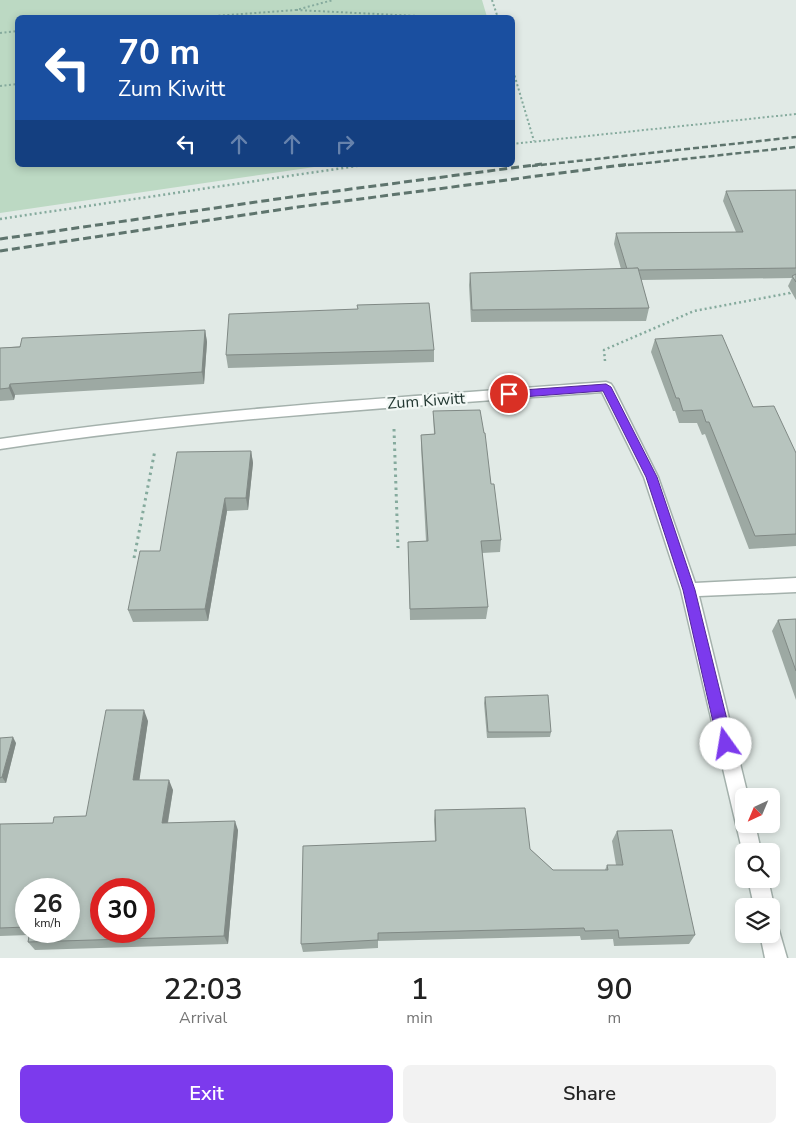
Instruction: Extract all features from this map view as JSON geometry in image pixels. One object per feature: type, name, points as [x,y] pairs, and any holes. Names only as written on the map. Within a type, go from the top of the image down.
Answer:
[{"type":"street","name":"Zum Kiwitt","points":[[0,444],[86,430],[393,403],[606,387]]},
{"type":"street","points":[[606,387],[652,477],[689,590],[736,788]]},
{"type":"street","points":[[689,590],[796,586]]},
{"type":"street","points":[[773,943],[776,958]]},
{"type":"path","points":[[296,10],[333,0]]},
{"type":"path","points":[[492,0],[497,15]]},
{"type":"path","points":[[226,15],[296,10],[397,15]]},
{"type":"path","points":[[0,33],[15,30]]},
{"type":"path","points":[[515,77],[534,141]]},
{"type":"path","points":[[0,86],[15,84]]},
{"type":"path","points":[[515,144],[796,114]]},
{"type":"path","points":[[0,219],[349,167]]},
{"type":"path","points":[[606,387],[604,350],[694,311],[790,293],[796,287]]},
{"type":"path","points":[[393,403],[398,548]]},
{"type":"path","points":[[134,558],[161,423]]},
{"type":"green space","points":[[0,0],[482,0],[486,15],[15,15],[15,167],[314,167],[0,213]]},
{"type":"building","points":[[796,190],[796,268],[627,269],[616,233],[743,232],[726,191]]},
{"type":"building","points":[[638,268],[649,308],[472,310],[470,273]]},
{"type":"building","points":[[796,274],[796,282],[792,276]]},
{"type":"building","points":[[429,303],[434,350],[226,355],[229,314],[358,309],[357,305]]},
{"type":"building","points":[[205,330],[202,372],[10,384],[9,388],[0,389],[0,348],[20,347],[22,338]]},
{"type":"building","points":[[722,335],[753,407],[774,406],[796,453],[796,534],[755,536],[709,422],[706,422],[702,410],[683,411],[679,398],[676,398],[655,339]]},
{"type":"building","points":[[480,410],[485,433],[491,484],[494,484],[501,540],[481,541],[488,607],[410,609],[408,542],[428,541],[421,435],[435,434],[433,411]]},
{"type":"building","points":[[251,451],[246,498],[225,498],[205,609],[128,610],[140,551],[160,551],[177,452]]},
{"type":"building","points":[[796,619],[796,671],[778,620]]},
{"type":"building","points":[[548,695],[551,732],[488,732],[485,697]]},
{"type":"building","points":[[106,710],[144,710],[133,780],[169,780],[162,823],[235,821],[224,936],[155,938],[155,878],[90,878],[90,940],[80,940],[80,878],[15,878],[15,927],[0,928],[0,824],[53,823],[54,817],[86,816]]},
{"type":"building","points":[[13,737],[2,777],[0,778],[0,738]]},
{"type":"building","points":[[525,808],[530,849],[553,870],[608,870],[607,865],[623,865],[617,831],[672,830],[695,935],[619,938],[618,930],[585,931],[584,928],[378,933],[378,940],[301,944],[303,846],[436,841],[435,810]]},
{"type":"railway","points":[[532,166],[796,137]]},
{"type":"railway","points":[[619,166],[796,147]]},
{"type":"railway","points":[[0,239],[298,196],[542,164]]},
{"type":"railway","points":[[0,251],[298,207],[630,164]]},
{"type":"route","points":[[509,394],[606,387],[652,477],[689,590],[726,744]]}]
